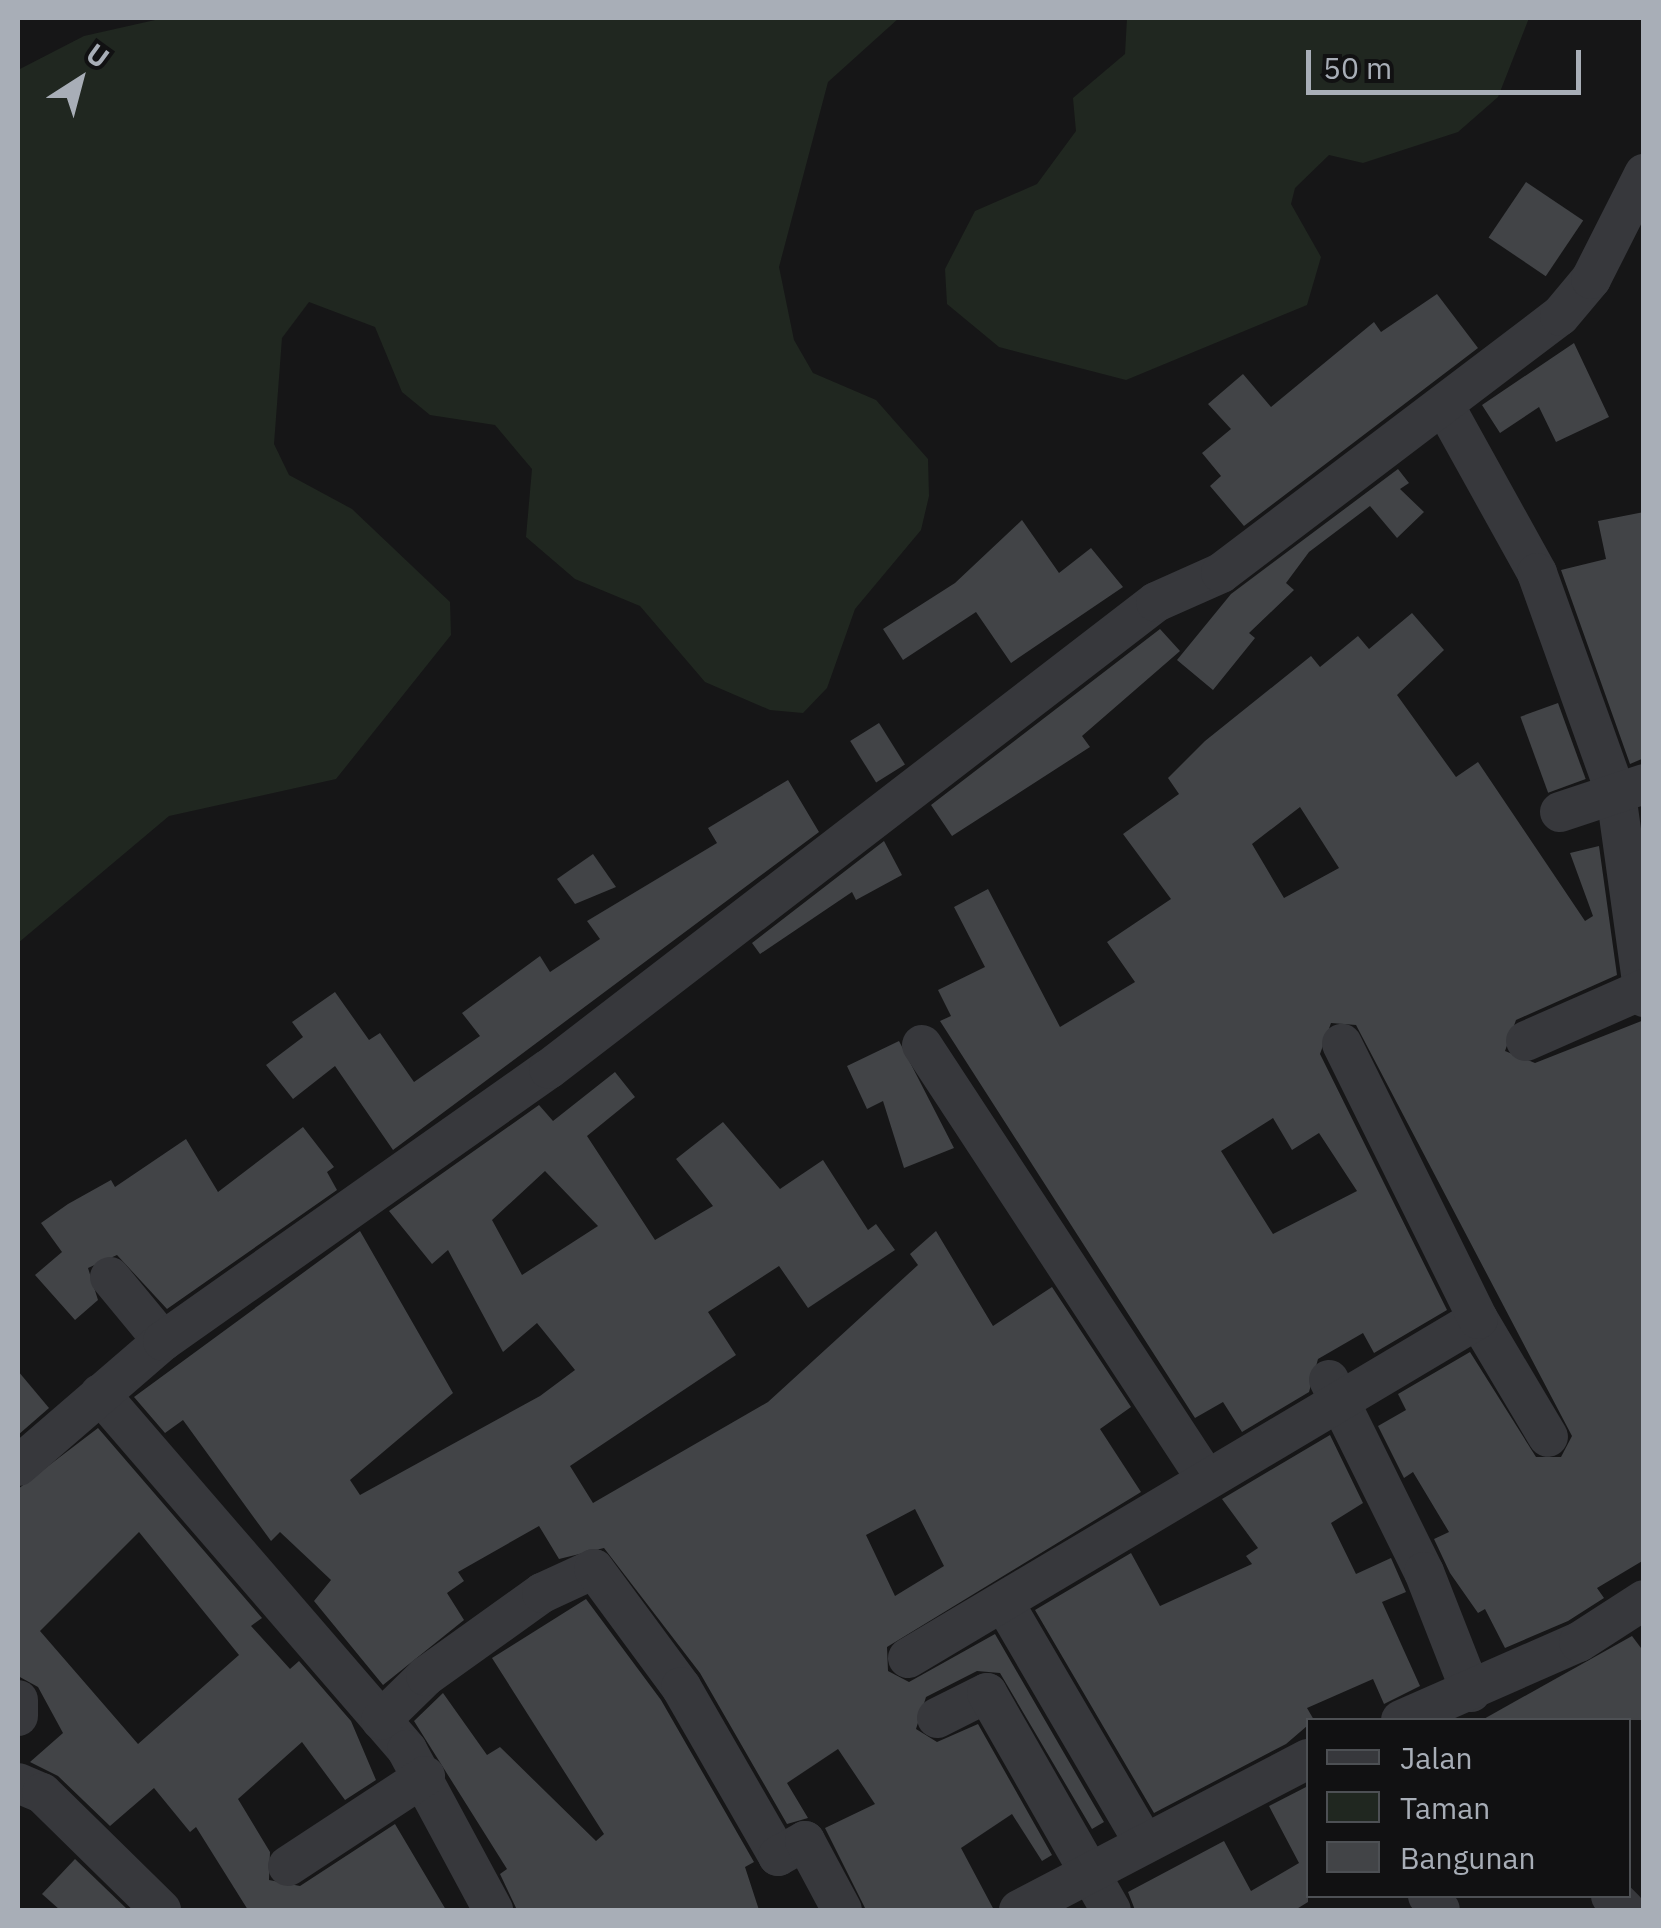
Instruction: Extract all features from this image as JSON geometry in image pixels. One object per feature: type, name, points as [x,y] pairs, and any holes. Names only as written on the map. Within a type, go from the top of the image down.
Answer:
[{"type":"street","points":[[18,1466],[163,1341],[549,1069],[1156,602],[1221,573],[1574,302],[1644,174]]},
{"type":"street","points":[[1444,405],[1537,573],[1630,789],[1643,992],[1526,1041]]},
{"type":"street","points":[[1560,812],[1630,789]]},
{"type":"street","points":[[922,1044],[1205,1478]]},
{"type":"street","points":[[1342,1044],[1478,1319],[1548,1437]]},
{"type":"street","points":[[110,1276],[163,1341]]},
{"type":"street","points":[[908,1658],[1205,1478],[1334,1390],[1478,1319]]},
{"type":"street","points":[[1334,1390],[1439,1710],[1580,1642],[1644,1600]]},
{"type":"street","points":[[100,1394],[425,1776],[493,1910]]},
{"type":"street","points":[[381,1720],[426,1676],[542,1593],[594,1569],[680,1687],[778,1856],[805,1841],[842,1910]]},
{"type":"street","points":[[1004,1603],[1144,1843]]},
{"type":"street","points":[[937,1718],[988,1693],[1112,1910]]},
{"type":"street","points":[[18,1700],[18,1716]]},
{"type":"street","points":[[1019,1910],[1306,1760]]},
{"type":"street","points":[[288,1866],[425,1776]]},
{"type":"street","points":[[18,1782],[42,1793],[160,1910]]},
{"type":"green space","points":[[164,18],[899,18],[828,82],[779,267],[794,340],[813,373],[876,400],[928,459],[929,496],[921,530],[855,609],[827,688],[803,713],[770,710],[705,682],[640,606],[575,579],[526,537],[532,469],[495,425],[430,415],[402,392],[375,327],[309,302],[282,338],[274,444],[289,475],[352,509],[450,602],[451,635],[336,779],[169,816],[18,943],[18,70],[84,36]]},
{"type":"green space","points":[[1127,18],[1529,18],[1498,97],[1458,132],[1363,163],[1329,155],[1295,188],[1291,204],[1321,257],[1307,305],[1126,380],[999,347],[947,304],[945,269],[975,211],[1037,184],[1076,131],[1073,98],[1125,54]]},
{"type":"building","points":[[1526,182],[1583,221],[1546,276],[1489,238]]},
{"type":"building","points":[[1437,294],[1478,348],[1244,526],[1210,486],[1221,476],[1202,453],[1231,429],[1208,404],[1243,374],[1271,407],[1374,322],[1381,332]]},
{"type":"building","points":[[1574,343],[1609,417],[1556,442],[1539,407],[1500,433],[1482,405]]},
{"type":"building","points":[[1398,469],[1409,483],[1400,489],[1424,512],[1397,538],[1370,506],[1309,552],[1286,583],[1294,590],[1249,633],[1255,638],[1213,690],[1177,660],[1231,594]]},
{"type":"building","points":[[1644,512],[1644,758],[1630,764],[1561,570],[1606,559],[1598,521]]},
{"type":"building","points":[[1022,520],[1059,573],[1091,548],[1123,587],[1011,663],[976,612],[903,660],[883,629],[955,583]]},
{"type":"building","points":[[1412,613],[1444,650],[1397,695],[1456,777],[1478,762],[1585,921],[1593,916],[1570,853],[1599,846],[1617,975],[1516,1020],[1505,1051],[1535,1063],[1644,1020],[1644,1560],[1597,1588],[1604,1598],[1568,1621],[1505,1648],[1485,1609],[1478,1613],[1450,1573],[1434,1539],[1449,1532],[1413,1472],[1404,1478],[1378,1426],[1406,1410],[1398,1394],[1470,1352],[1536,1457],[1561,1457],[1572,1436],[1356,1025],[1331,1023],[1320,1054],[1447,1310],[1374,1353],[1363,1333],[1318,1359],[1309,1392],[1242,1432],[1223,1402],[1195,1418],[940,1021],[951,1016],[938,990],[985,967],[954,907],[988,889],[1060,1027],[1135,982],[1107,942],[1171,899],[1123,834],[1179,794],[1168,778],[1205,741],[1311,656],[1320,667],[1358,636],[1369,649]],"holes":[[[1300,807],[1339,868],[1284,898],[1252,844]],[[1273,1118],[1292,1150],[1319,1133],[1357,1191],[1273,1234],[1221,1151]]]},
{"type":"building","points":[[1160,629],[1180,651],[1082,736],[1090,747],[952,836],[931,805]]},
{"type":"building","points":[[1558,703],[1586,779],[1548,793],[1520,717]]},
{"type":"building","points":[[879,723],[905,765],[876,783],[850,741]]},
{"type":"building","points":[[788,780],[819,832],[393,1150],[335,1066],[293,1099],[266,1065],[303,1037],[292,1022],[335,992],[369,1040],[380,1033],[414,1082],[480,1036],[462,1013],[540,956],[550,972],[600,939],[587,921],[717,843],[708,828]]},
{"type":"building","points":[[884,841],[902,875],[856,900],[852,892],[760,954],[752,943]]},
{"type":"building","points":[[593,854],[616,887],[575,904],[557,879]]},
{"type":"building","points":[[899,1041],[954,1148],[904,1168],[883,1101],[867,1109],[847,1066]]},
{"type":"building","points":[[615,1072],[635,1097],[587,1136],[655,1240],[713,1206],[676,1159],[723,1122],[780,1189],[823,1160],[868,1230],[876,1224],[895,1250],[808,1308],[779,1266],[708,1312],[736,1355],[570,1466],[593,1503],[768,1402],[918,1265],[910,1254],[936,1231],[993,1326],[1052,1287],[1131,1407],[1100,1429],[1141,1492],[887,1647],[888,1671],[909,1682],[995,1634],[1104,1822],[1092,1829],[1000,1673],[977,1671],[926,1697],[916,1729],[937,1742],[978,1724],[1052,1855],[1042,1861],[1012,1814],[961,1848],[994,1910],[866,1910],[825,1828],[875,1804],[838,1749],[787,1783],[808,1818],[787,1824],[700,1673],[604,1548],[559,1559],[539,1526],[458,1572],[464,1581],[447,1593],[464,1620],[383,1685],[314,1601],[331,1580],[280,1532],[271,1541],[183,1420],[165,1433],[134,1397],[360,1231],[453,1393],[350,1480],[360,1495],[540,1396],[575,1370],[537,1323],[503,1352],[448,1250],[432,1264],[389,1211],[539,1105],[553,1121]],"holes":[[[545,1171],[598,1226],[522,1275],[492,1220]],[[915,1509],[944,1566],[895,1596],[866,1535]]]},
{"type":"building","points":[[303,1127],[334,1167],[327,1172],[337,1190],[167,1309],[117,1255],[88,1268],[98,1300],[75,1320],[35,1275],[62,1252],[41,1223],[111,1180],[115,1187],[186,1139],[218,1192]]},
{"type":"building","points":[[18,1371],[49,1408],[18,1435]]},
{"type":"building","points":[[98,1428],[262,1618],[251,1626],[290,1669],[299,1661],[351,1721],[376,1780],[345,1800],[302,1742],[238,1799],[270,1852],[269,1880],[300,1886],[395,1824],[446,1910],[248,1910],[196,1827],[190,1832],[154,1788],[110,1826],[58,1776],[30,1762],[63,1733],[38,1687],[18,1676],[18,1489]],"holes":[[[139,1532],[239,1655],[138,1744],[40,1631]]]},
{"type":"building","points":[[1330,1435],[1363,1503],[1331,1523],[1356,1574],[1391,1558],[1406,1592],[1382,1602],[1420,1686],[1384,1704],[1373,1679],[1307,1708],[1313,1718],[1306,1718],[1306,1727],[1286,1744],[1154,1813],[1035,1610],[1131,1553],[1160,1606],[1252,1564],[1246,1556],[1258,1548],[1222,1499]]},
{"type":"building","points":[[586,1599],[661,1700],[754,1862],[745,1867],[759,1910],[517,1910],[500,1874],[507,1869],[414,1721],[443,1693],[487,1755],[500,1747],[596,1841],[604,1834],[492,1658]]},
{"type":"building","points":[[1632,1636],[1644,1652],[1644,1720],[1486,1718]]},
{"type":"building","points":[[1306,1787],[1308,1902],[1295,1910],[1135,1910],[1128,1892],[1224,1841],[1251,1891],[1299,1863],[1269,1806]]},
{"type":"building","points":[[75,1859],[128,1910],[60,1910],[42,1894]]}]
